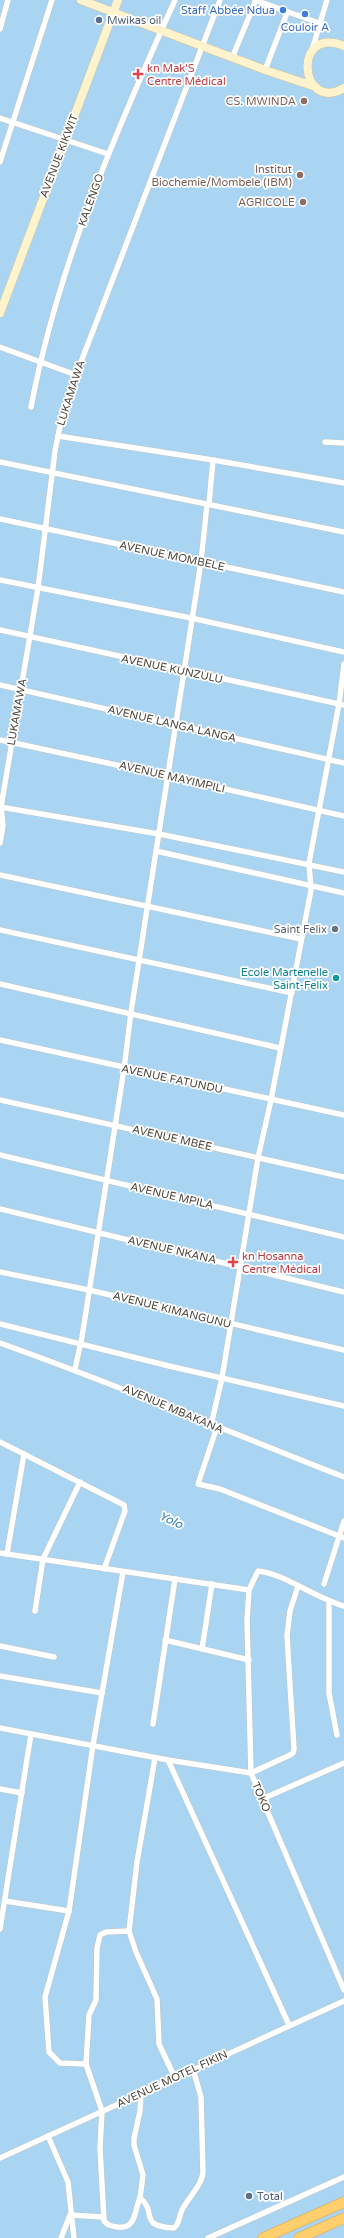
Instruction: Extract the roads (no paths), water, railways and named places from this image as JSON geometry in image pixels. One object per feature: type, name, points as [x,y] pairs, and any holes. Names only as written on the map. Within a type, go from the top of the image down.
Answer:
[{"type":"highway","points":[[263,2238],[344,2202]]},
{"type":"highway","points":[[299,2238],[344,2218]]},
{"type":"main road","points":[[81,0],[91,2],[232,58],[344,96]]},
{"type":"main road","name":"AVENUE KIKWIT","points":[[0,313],[118,0]]},
{"type":"main road","points":[[316,87],[312,83],[306,65],[311,53],[323,44],[337,43],[344,46]]},
{"type":"main road","points":[[289,78],[307,71]]},
{"type":"main road","points":[[334,92],[344,88]]},
{"type":"street","points":[[0,29],[8,0]]},
{"type":"street","points":[[0,162],[52,0]]},
{"type":"street","name":"KALENGO","points":[[32,407],[40,362],[83,220],[108,154],[175,0]]},
{"type":"street","name":"LUKAMAWA","points":[[0,843],[3,825],[0,807],[38,588],[44,529],[58,436],[76,375],[201,46],[220,0]]},
{"type":"street","points":[[232,58],[257,0],[318,23]]},
{"type":"street","points":[[311,53],[318,23],[326,0]]},
{"type":"street","points":[[265,70],[287,12]]},
{"type":"street","points":[[0,118],[108,154]]},
{"type":"street","points":[[0,347],[76,375]]},
{"type":"street","points":[[58,436],[214,460],[344,483]]},
{"type":"street","points":[[324,442],[344,443]]},
{"type":"street","points":[[74,1370],[90,1290],[97,1232],[124,1069],[131,1012],[201,562],[214,460]]},
{"type":"street","points":[[0,462],[208,504],[325,530],[344,532]]},
{"type":"street","name":"AVENUE MOMBELE","points":[[0,519],[344,592]]},
{"type":"street","points":[[0,580],[192,618],[344,652]]},
{"type":"street","name":"AVENUE KUNZULU","points":[[0,630],[184,672],[341,705]]},
{"type":"street","points":[[211,1425],[222,1378],[229,1324],[241,1266],[258,1158],[292,993],[311,886],[309,863],[327,759],[341,705],[344,664]]},
{"type":"street","name":"AVENUE LANGA LANGA","points":[[0,685],[344,763]]},
{"type":"street","name":"AVENUE MAYIMPILI","points":[[0,740],[344,816]]},
{"type":"street","points":[[0,807],[159,834],[309,863],[344,872]]},
{"type":"street","points":[[156,851],[344,893]]},
{"type":"street","points":[[0,875],[301,939]]},
{"type":"street","points":[[0,930],[292,993]]},
{"type":"street","points":[[0,984],[131,1012],[280,1048]]},
{"type":"street","name":"AVENUE FATUNDU","points":[[0,1040],[124,1069],[344,1115]]},
{"type":"street","name":"AVENUE MBEE","points":[[0,1100],[344,1177]]},
{"type":"street","name":"AVENUE MPILA","points":[[0,1155],[344,1237]]},
{"type":"street","name":"AVENUE NKANA","points":[[0,1209],[344,1292]]},
{"type":"street","name":"AVENUE KIMANGUNU","points":[[0,1272],[90,1290],[344,1350]]},
{"type":"street","points":[[0,1324],[169,1366],[344,1406]]},
{"type":"street","name":"AVENUE MBAKANA","points":[[0,1343],[129,1390],[211,1425],[344,1477]]},
{"type":"street","points":[[217,1427],[198,1484],[220,1489],[342,1536]]},
{"type":"street","points":[[0,1442],[80,1482],[125,1508],[104,1569]]},
{"type":"street","points":[[7,1554],[24,1454]]},
{"type":"street","points":[[35,1611],[43,1559],[80,1482]]},
{"type":"street","points":[[324,1584],[342,1536],[344,1521]]},
{"type":"street","points":[[0,1553],[250,1590]]},
{"type":"street","name":"TOKO","points":[[298,1586],[258,1571],[250,1590],[247,1620],[251,1773],[344,1990]]},
{"type":"street","points":[[86,2064],[60,2063],[53,2058],[49,2052],[46,2030],[45,1997],[69,1911],[93,1745],[123,1572]]},
{"type":"street","points":[[153,1724],[175,1579]]},
{"type":"street","points":[[202,1649],[212,1584]]},
{"type":"street","points":[[0,1728],[155,1758],[251,1773],[293,1753],[287,1636],[290,1611],[298,1586],[328,1602],[344,1606]]},
{"type":"street","points":[[328,1602],[329,1693],[337,1735]]},
{"type":"street","points":[[165,1640],[249,1660]]},
{"type":"street","points":[[0,1646],[54,1657]]},
{"type":"street","points":[[0,1676],[102,1693]]},
{"type":"street","points":[[0,1929],[31,1734]]},
{"type":"street","points":[[155,1758],[137,1862],[129,1931],[136,1952],[158,2000],[159,2044],[175,2078]]},
{"type":"street","points":[[168,1760],[289,2025]]},
{"type":"street","points":[[262,1799],[344,1763]]},
{"type":"street","points":[[0,1789],[22,1793]]},
{"type":"street","points":[[5,1901],[69,1911]]},
{"type":"street","points":[[129,1931],[106,1932],[100,1935],[97,1948],[96,2000],[89,2015],[86,2064],[102,2111],[100,2148],[103,2217],[110,2226],[122,2227],[130,2225],[133,2222],[140,2198],[143,2175],[134,2145],[134,2138],[140,2110],[141,2094]]},
{"type":"street","name":"AVENUE MOTEL FIKIN","points":[[0,2158],[344,2001]]},
{"type":"street","points":[[140,2198],[146,2206],[150,2221],[156,2226],[174,2228],[177,2225],[183,2208],[201,2180],[204,2172],[201,2097],[194,2069]]},
{"type":"street","points":[[48,2136],[68,2182],[70,2215],[74,2238]]},
{"type":"street","points":[[208,2238],[344,2177]]},
{"type":"street","points":[[70,2215],[103,2217]]},
{"type":"street","points":[[61,2238],[70,2215]]},
{"type":"water","name":"Yolo","points":[[0,0],[344,0],[344,2238],[0,2238]]},
{"type":"place","name":"Staff Abbée Ndua","points":[[283,10]]},
{"type":"place","name":"Couloir A","points":[[305,14]]},
{"type":"place","name":"Mwikas oil","points":[[99,20]]},
{"type":"place","name":"kn Mak'S Centre Médical","points":[[138,74]]},
{"type":"place","name":"CS. MWINDA","points":[[304,101]]},
{"type":"place","name":"Institut Biochemie/Mombele (IBM)","points":[[300,175]]},
{"type":"place","name":"AGRICOLE","points":[[303,202]]},
{"type":"place","name":"Saint Felix","points":[[335,929]]},
{"type":"place","name":"Ecole Martenelle Saint-Felix","points":[[336,978]]},
{"type":"place","name":"kn Hosanna Centre Médical","points":[[233,1262]]},
{"type":"place","name":"Total","points":[[249,2196]]}]
